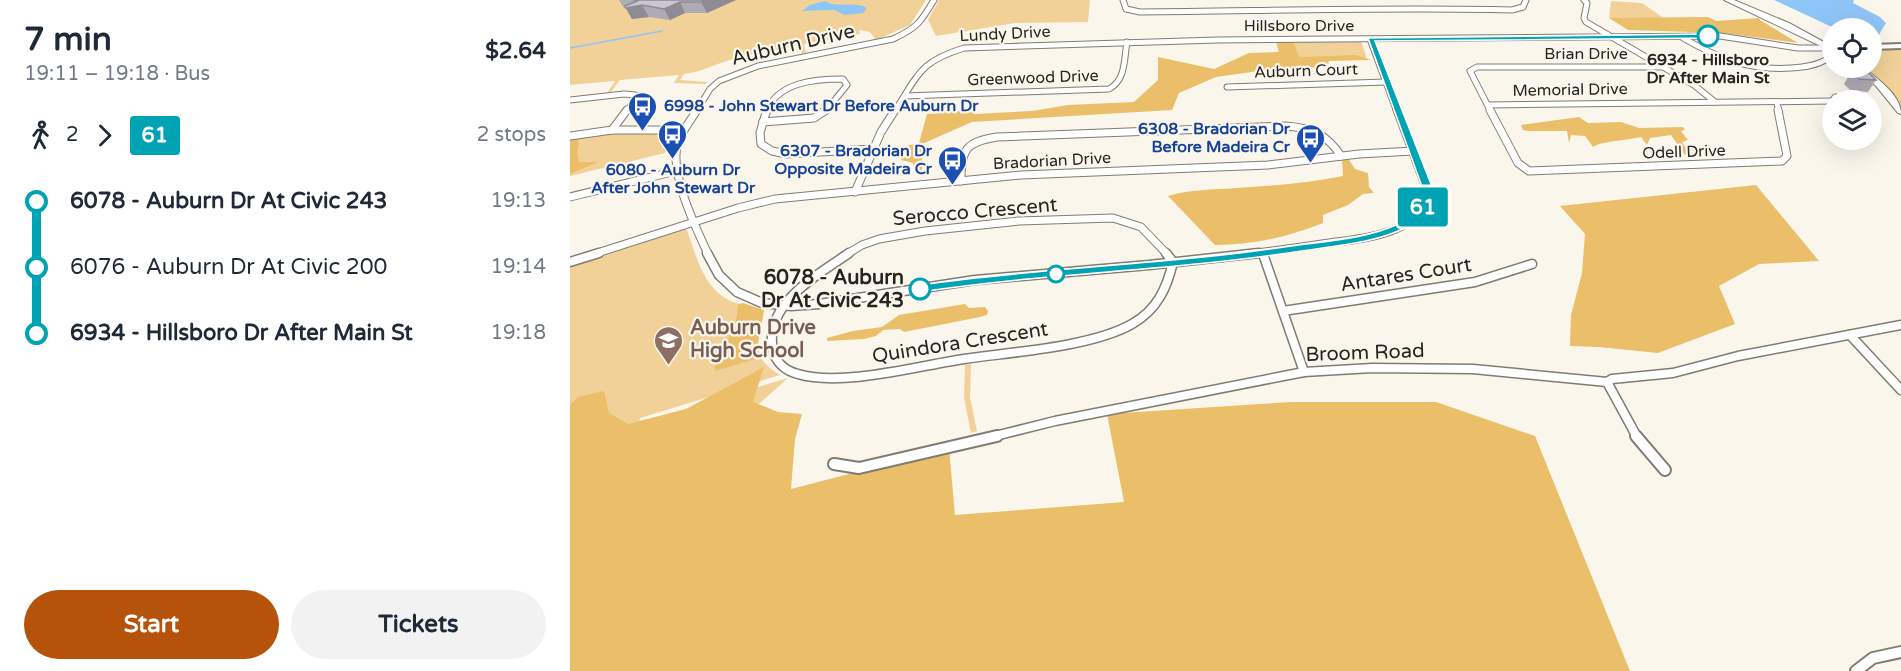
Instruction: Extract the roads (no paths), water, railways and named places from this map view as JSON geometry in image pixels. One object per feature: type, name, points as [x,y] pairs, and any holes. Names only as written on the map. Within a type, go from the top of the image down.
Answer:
[{"type":"main road","points":[[1728,0],[1812,38],[1822,45]]},
{"type":"main road","points":[[1809,48],[1813,46],[1812,38]]},
{"type":"main road","points":[[1809,48],[1822,50]]},
{"type":"main road","points":[[1872,78],[1901,111]]},
{"type":"street","name":"Auburn Drive","points":[[934,0],[921,23],[908,33],[893,39],[758,66],[722,79],[710,88],[684,130],[675,152],[676,171],[714,270],[730,288],[751,300],[784,305],[819,304],[989,278],[1123,269],[1263,254],[1378,235],[1406,223],[1423,206],[1427,192],[1370,39]]},
{"type":"street","points":[[1123,0],[1126,9],[1140,12],[1402,7],[1512,10],[1525,6],[1526,0]]},
{"type":"street","points":[[1584,0],[1587,2],[1585,21],[1694,85],[1715,102]]},
{"type":"street","points":[[1683,37],[1730,63],[1745,68],[1795,68],[1822,62]]},
{"type":"street","name":"Hillsboro Drive","points":[[1127,42],[1735,37],[1809,48]]},
{"type":"street","name":"Greenwood Drive","points":[[905,96],[1109,89],[1116,86],[1120,80],[1127,42]]},
{"type":"street","name":"Lundy Drive","points":[[855,192],[873,149],[928,63],[957,50],[985,46],[1127,42]]},
{"type":"street","points":[[1882,47],[1901,46]]},
{"type":"street","name":"Brian Drive","points":[[1488,105],[1470,69],[1662,67]]},
{"type":"street","points":[[763,122],[820,116],[838,97],[847,82],[832,79],[783,90],[775,96],[763,122],[758,135],[761,144],[764,148],[778,153],[873,149]]},
{"type":"street","name":"Auburn Court","points":[[1227,87],[1386,82]]},
{"type":"street","points":[[570,100],[624,94],[636,95],[612,130]]},
{"type":"street","name":"Memorial Drive","points":[[1488,105],[1822,101]]},
{"type":"street","name":"Odell Drive","points":[[1488,105],[1518,163],[1525,170],[1782,161],[1787,156],[1777,103]]},
{"type":"street","points":[[961,181],[961,155],[964,150],[978,141],[998,137],[1296,127],[1324,135],[1333,142],[1341,156]]},
{"type":"street","points":[[570,135],[612,130],[684,130]]},
{"type":"street","name":"Bradorian Drive","points":[[570,262],[695,221],[775,199],[1042,174],[1268,165],[1341,156],[1413,151]]},
{"type":"street","points":[[570,197],[676,171]]},
{"type":"street","name":"Serocco Crescent","points":[[784,305],[794,294],[845,256],[870,241],[998,222],[1106,218],[1126,220],[1146,229],[1173,262]]},
{"type":"street","points":[[1263,254],[1304,372]]},
{"type":"street","name":"Quindora Crescent","points":[[784,305],[772,328],[772,352],[776,362],[798,374],[838,378],[1057,345],[1110,334],[1129,326],[1152,310],[1168,287],[1173,262]]},
{"type":"street","name":"Antares Court","points":[[1283,311],[1474,282],[1532,264]]},
{"type":"street","name":"Broom Road","points":[[834,464],[859,468],[1055,421],[1304,372],[1372,368],[1473,369],[1607,381],[1659,376],[1738,356],[1901,325]]},
{"type":"street","points":[[1850,335],[1901,390]]},
{"type":"street","points":[[1607,381],[1637,440],[1652,459],[1665,470]]},
{"type":"street","points":[[1856,671],[1873,658],[1901,652]]},
{"type":"water","points":[[1774,0],[1854,0],[1853,3],[1881,18],[1822,18],[1822,22]]},
{"type":"water","points":[[825,1],[867,8],[863,13],[845,15],[834,10],[802,11],[810,5]]},
{"type":"waterway","points":[[570,48],[662,31]]},
{"type":"place","name":"6934 - Hillsboro Dr After Main St","points":[[1708,36]]},
{"type":"place","name":"6998 - John Stewart Dr Before Auburn Dr","points":[[643,132]]},
{"type":"place","name":"6080 - Auburn Dr After John Stewart Dr","points":[[673,160]]},
{"type":"place","name":"6308 - Bradorian Dr Before Madeira Cr","points":[[1311,164]]},
{"type":"place","name":"6307 - Bradorian Dr Opposite Madeira Cr","points":[[953,186]]},
{"type":"place","name":"6078 - Auburn Dr At Civic 243","points":[[920,289]]},
{"type":"place","name":"Auburn Drive High School","points":[[669,366]]}]
